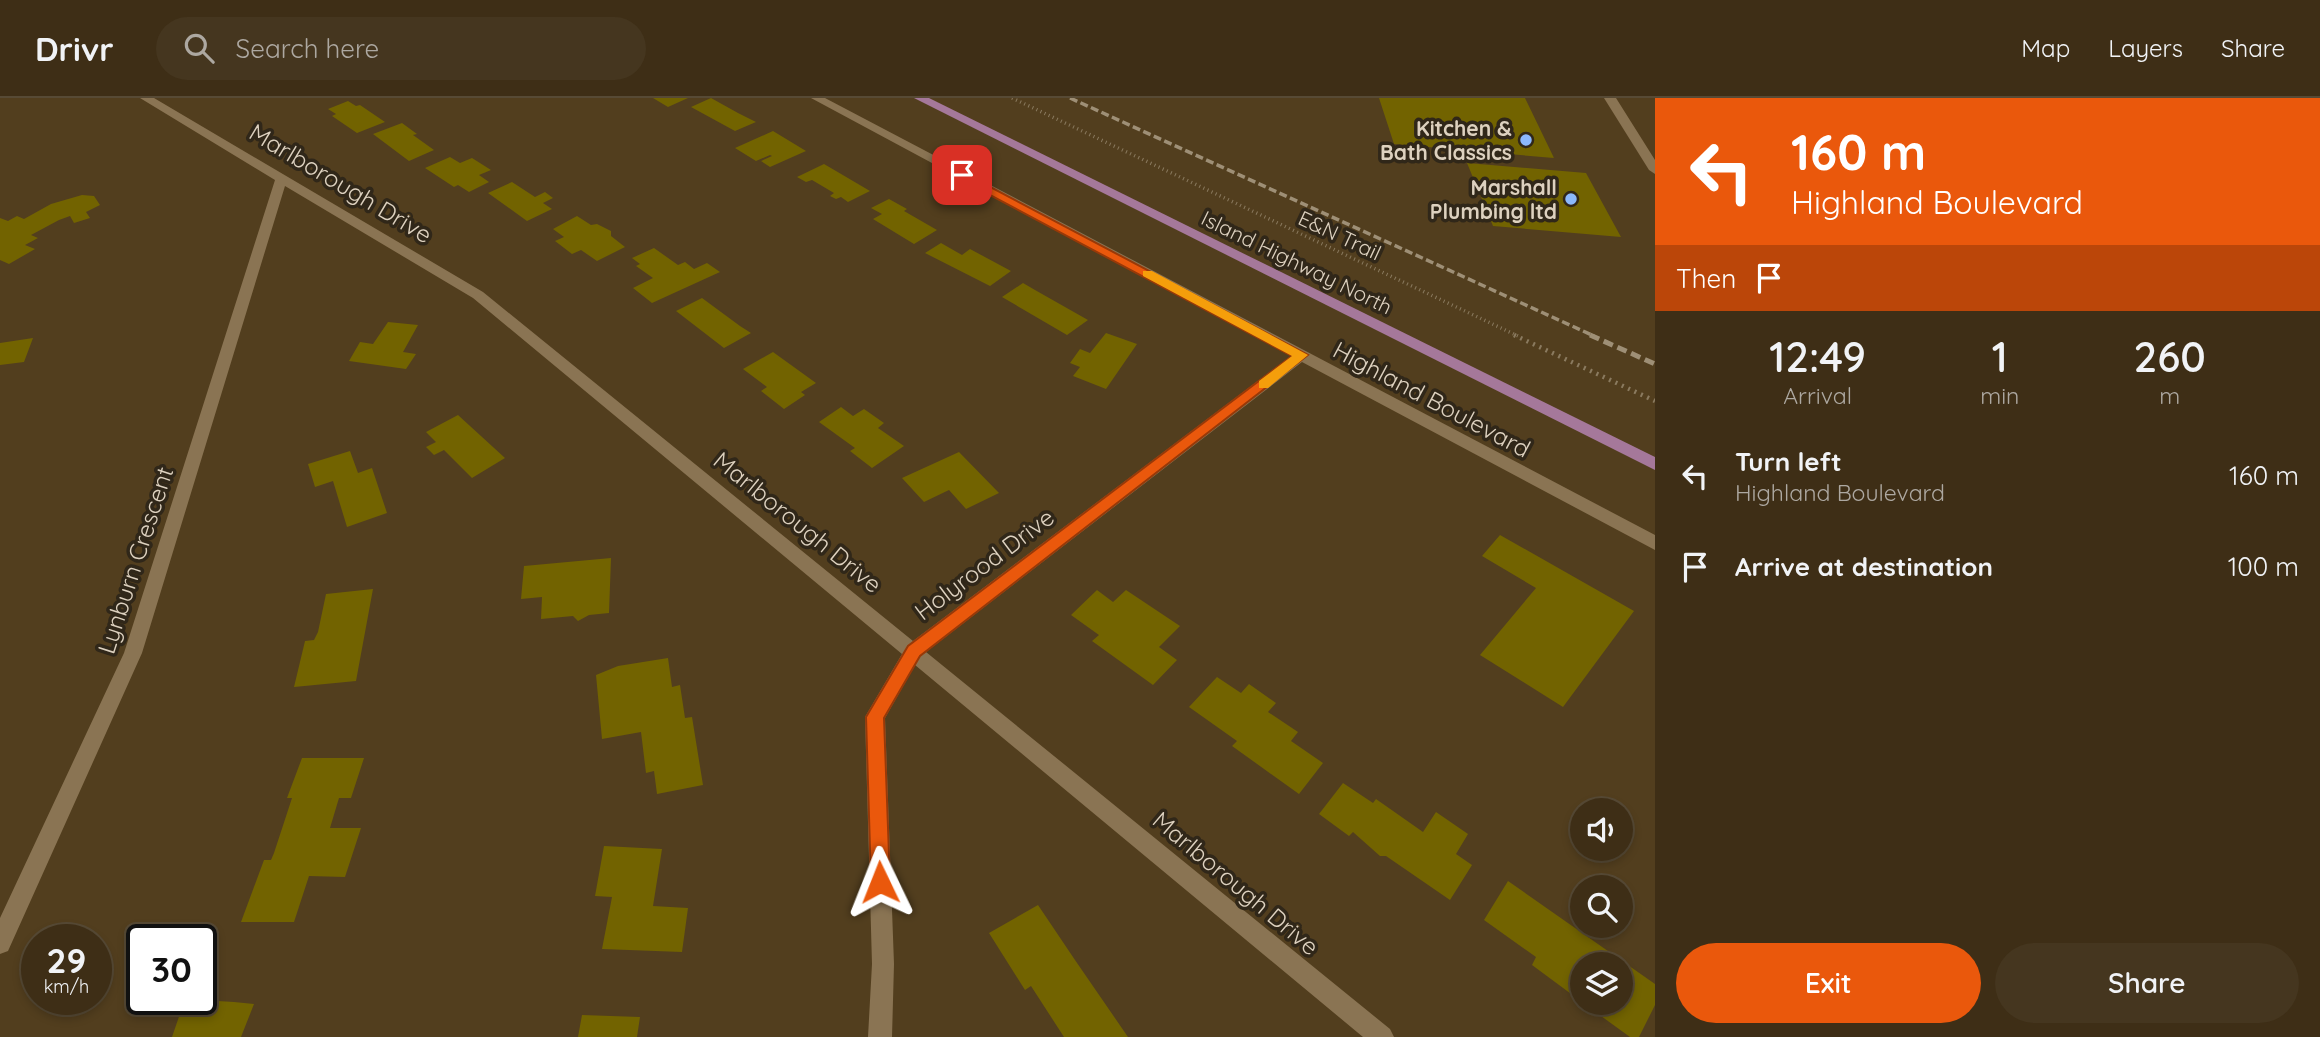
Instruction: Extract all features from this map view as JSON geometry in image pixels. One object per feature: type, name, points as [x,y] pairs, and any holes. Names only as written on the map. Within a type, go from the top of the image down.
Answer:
[{"type":"main road","name":"Island Highway North","points":[[920,98],[1655,464]]},
{"type":"street","name":"Marlborough Drive","points":[[146,98],[478,295],[1382,1037]]},
{"type":"street","name":"Highland Boulevard","points":[[817,98],[1655,543]]},
{"type":"street","points":[[1609,98],[1654,166]]},
{"type":"street","name":"Lynburn Crescent","points":[[0,943],[134,653],[281,180]]},
{"type":"street","name":"Holyrood Drive","points":[[880,1037],[883,964],[875,717],[914,651],[1302,355]]},
{"type":"path","name":"E&N Trail","points":[[1013,98],[1655,401]]},
{"type":"building","points":[[653,98],[688,98],[668,107]]},
{"type":"building","points":[[711,98],[756,122],[735,131],[691,107]]},
{"type":"building","points":[[1379,98],[1525,98],[1554,158],[1394,144]]},
{"type":"building","points":[[348,101],[356,106],[360,105],[385,122],[357,133],[332,116],[336,114],[328,109]]},
{"type":"building","points":[[402,123],[434,150],[409,161],[373,134]]},
{"type":"building","points":[[773,131],[806,151],[770,167],[761,161],[772,156],[756,161],[735,148]]},
{"type":"building","points":[[450,157],[460,163],[472,158],[491,170],[479,175],[489,182],[469,192],[458,185],[454,187],[425,168]]},
{"type":"building","points":[[1467,163],[1586,173],[1621,237],[1493,226]]},
{"type":"building","points":[[824,164],[870,191],[848,202],[841,197],[836,199],[830,196],[834,193],[812,180],[806,182],[797,177]]},
{"type":"building","points":[[512,182],[535,197],[545,192],[553,198],[543,203],[552,209],[527,221],[488,193]]},
{"type":"building","points":[[82,195],[94,196],[100,205],[86,212],[90,218],[74,223],[70,216],[59,220],[31,235],[38,238],[25,245],[35,249],[9,264],[0,260],[0,218],[8,221],[17,216],[24,219],[51,204]]},
{"type":"building","points":[[889,199],[937,230],[914,244],[873,219],[882,214],[871,208]]},
{"type":"building","points":[[577,216],[591,225],[597,224],[611,231],[611,236],[625,247],[597,261],[581,250],[572,254],[555,241],[564,237],[553,229]]},
{"type":"building","points":[[941,243],[962,255],[970,249],[1011,271],[990,286],[925,253]]},
{"type":"building","points":[[654,248],[678,265],[685,262],[694,269],[707,263],[720,272],[652,303],[633,288],[653,278],[636,266],[640,264],[632,258]]},
{"type":"building","points":[[1023,283],[1088,320],[1067,335],[1002,297]]},
{"type":"building","points":[[702,298],[751,333],[724,348],[676,311]]},
{"type":"building","points":[[388,322],[418,325],[403,352],[416,354],[406,369],[349,361],[360,342],[373,344]]},
{"type":"building","points":[[1106,333],[1137,344],[1106,389],[1073,376],[1080,367],[1070,363],[1080,349],[1090,353]]},
{"type":"building","points":[[33,338],[24,362],[0,365],[0,343]]},
{"type":"building","points":[[773,352],[816,383],[801,392],[805,395],[784,409],[761,391],[767,387],[743,369]]},
{"type":"building","points":[[841,407],[853,416],[864,409],[884,423],[878,428],[904,446],[872,468],[850,451],[855,448],[819,422]]},
{"type":"building","points":[[458,415],[505,458],[472,478],[444,450],[434,455],[426,447],[436,442],[426,432]]},
{"type":"building","points":[[350,451],[358,473],[372,468],[387,513],[347,527],[333,481],[315,487],[308,464]]},
{"type":"building","points":[[959,452],[999,493],[966,509],[949,490],[924,502],[902,478]]},
{"type":"building","points":[[1500,535],[1634,611],[1563,707],[1480,655],[1536,588],[1482,556]]},
{"type":"building","points":[[611,558],[609,613],[589,615],[578,621],[573,616],[541,619],[542,597],[521,599],[524,566]]},
{"type":"building","points":[[373,589],[356,681],[294,687],[305,641],[314,640],[318,632],[326,594]]},
{"type":"building","points":[[1097,590],[1113,602],[1126,590],[1180,626],[1159,647],[1177,660],[1153,685],[1092,641],[1099,635],[1071,615]]},
{"type":"building","points":[[668,658],[672,687],[680,685],[685,718],[692,717],[703,785],[657,794],[654,771],[646,773],[641,732],[602,739],[596,675],[618,666]]},
{"type":"building","points":[[1217,677],[1241,693],[1249,684],[1276,703],[1268,712],[1298,732],[1291,741],[1323,763],[1299,794],[1232,746],[1237,741],[1189,707]]},
{"type":"building","points":[[302,758],[364,758],[351,798],[339,798],[330,828],[361,828],[345,877],[309,876],[294,922],[241,922],[264,860],[271,860],[274,853],[292,798],[287,798]]},
{"type":"building","points":[[1343,783],[1373,803],[1376,799],[1423,832],[1436,812],[1468,834],[1456,854],[1472,865],[1450,900],[1386,856],[1380,856],[1353,832],[1349,836],[1319,814]]},
{"type":"building","points":[[604,846],[662,849],[653,906],[688,908],[682,952],[602,949],[612,897],[595,896]]},
{"type":"building","points":[[1508,881],[1570,924],[1570,938],[1589,938],[1609,952],[1570,952],[1570,993],[1532,965],[1536,957],[1484,920]]},
{"type":"building","points":[[1038,905],[1128,1037],[1064,1037],[1031,986],[1025,990],[989,933]]},
{"type":"building","points":[[1633,969],[1655,984],[1655,1005],[1639,1037],[1630,1037],[1600,1015],[1633,1015]]},
{"type":"building","points":[[217,1001],[254,1004],[241,1037],[172,1037],[180,1015],[217,1015]]},
{"type":"building","points":[[582,1015],[640,1017],[637,1037],[578,1037]]},
{"type":"railway","points":[[1070,98],[1594,336]]},
{"type":"railway","points":[[1590,335],[1655,364]]},
{"type":"slow traffic","points":[[1148,273],[1302,355],[1263,384]]},
{"type":"place","name":"Kitchen & Bath Classics","points":[[1526,140]]},
{"type":"place","name":"Marshall Plumbing ltd","points":[[1571,199]]},
{"type":"route","points":[[880,882],[875,717],[914,651],[1302,355],[962,175]]}]
